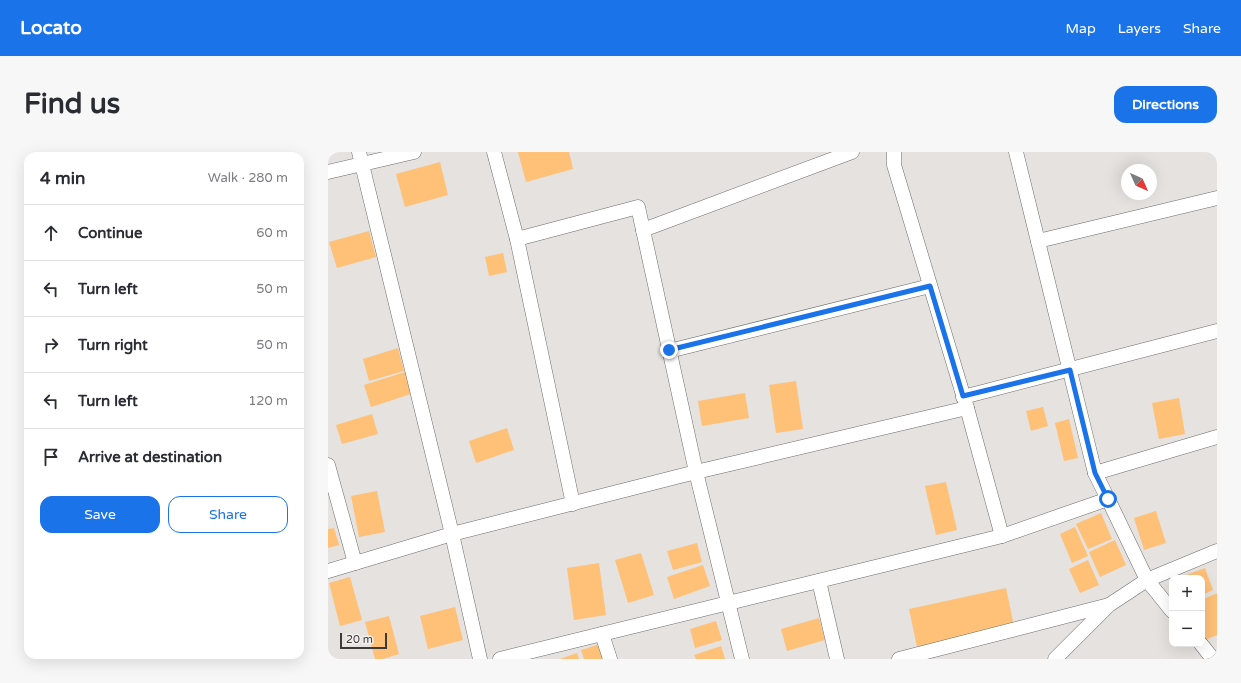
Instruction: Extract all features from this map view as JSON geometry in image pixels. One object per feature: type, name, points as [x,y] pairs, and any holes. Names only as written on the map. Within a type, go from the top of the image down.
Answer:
[{"type":"street","points":[[328,172],[361,158],[414,152]]},
{"type":"street","points":[[494,152],[517,239],[573,504]]},
{"type":"street","points":[[643,230],[852,152]]},
{"type":"street","points":[[894,152],[894,166],[965,402],[1002,536]]},
{"type":"street","points":[[1016,152],[1095,473],[1147,580],[1169,607]]},
{"type":"street","points":[[361,158],[452,534],[480,659]]},
{"type":"street","points":[[1038,241],[1217,198]]},
{"type":"street","points":[[517,239],[638,207],[696,472],[742,659]]},
{"type":"street","points":[[669,350],[930,286]]},
{"type":"street","points":[[328,571],[452,534],[965,402],[1070,370],[1217,331]]},
{"type":"street","points":[[1095,473],[1217,437]]},
{"type":"street","points":[[328,465],[355,563]]},
{"type":"street","points":[[500,659],[1002,536],[1108,499]]},
{"type":"street","points":[[1055,659],[1109,605],[1147,580],[1217,551]]},
{"type":"street","points":[[819,581],[837,659]]},
{"type":"street","points":[[899,659],[1109,605]]},
{"type":"street","points":[[602,634],[610,659]]},
{"type":"street","points":[[1204,647],[1214,659]]},
{"type":"building","points":[[518,152],[569,152],[573,169],[526,182]]},
{"type":"building","points":[[440,162],[448,195],[405,207],[396,174]]},
{"type":"building","points":[[369,231],[376,257],[337,268],[329,242]]},
{"type":"building","points":[[503,253],[507,272],[489,276],[485,257]]},
{"type":"building","points":[[398,348],[404,371],[369,381],[363,359]]},
{"type":"building","points":[[408,371],[414,393],[371,407],[364,385]]},
{"type":"building","points":[[796,381],[803,429],[776,433],[769,385]]},
{"type":"building","points":[[745,393],[749,418],[702,426],[698,401]]},
{"type":"building","points":[[1179,398],[1185,434],[1159,439],[1152,403]]},
{"type":"building","points":[[1043,407],[1048,426],[1031,431],[1026,411]]},
{"type":"building","points":[[372,414],[378,434],[342,444],[336,425]]},
{"type":"building","points":[[1069,419],[1078,458],[1064,461],[1055,423]]},
{"type":"building","points":[[507,428],[514,450],[476,463],[469,441]]},
{"type":"building","points":[[946,482],[957,530],[936,535],[925,486]]},
{"type":"building","points":[[377,491],[385,532],[359,537],[351,496]]},
{"type":"building","points":[[1156,511],[1166,543],[1144,550],[1134,518]]},
{"type":"building","points":[[1101,513],[1112,539],[1088,549],[1076,524]]},
{"type":"building","points":[[1075,527],[1088,556],[1072,563],[1060,534]]},
{"type":"building","points":[[334,528],[339,545],[328,548],[328,529]]},
{"type":"building","points":[[1115,540],[1126,565],[1100,577],[1089,552]]},
{"type":"building","points":[[697,543],[702,562],[673,570],[667,551]]},
{"type":"building","points":[[641,553],[654,595],[628,603],[615,560]]},
{"type":"building","points":[[1088,560],[1099,585],[1080,593],[1069,569]]},
{"type":"building","points":[[599,563],[606,615],[574,620],[567,568]]},
{"type":"building","points":[[703,565],[710,586],[674,599],[667,577]]},
{"type":"building","points":[[1205,568],[1213,590],[1205,594],[1205,575],[1186,575]]},
{"type":"building","points":[[350,577],[362,620],[340,626],[329,583]]},
{"type":"building","points":[[1006,588],[1014,626],[917,647],[909,609]]},
{"type":"building","points":[[1217,593],[1217,635],[1205,640],[1205,611],[1205,599]]},
{"type":"building","points":[[455,607],[463,640],[428,649],[420,616]]},
{"type":"building","points":[[389,616],[399,654],[383,659],[375,659],[365,622]]},
{"type":"building","points":[[819,618],[825,640],[787,651],[781,629]]},
{"type":"building","points":[[716,621],[722,640],[695,648],[690,629]]},
{"type":"building","points":[[600,644],[605,659],[584,659],[581,650]]},
{"type":"building","points":[[721,646],[725,659],[696,659],[694,655]]},
{"type":"building","points":[[577,653],[579,659],[560,659]]},
{"type":"route","points":[[669,350],[930,286],[963,396],[1070,370],[1095,473],[1108,499]]}]
